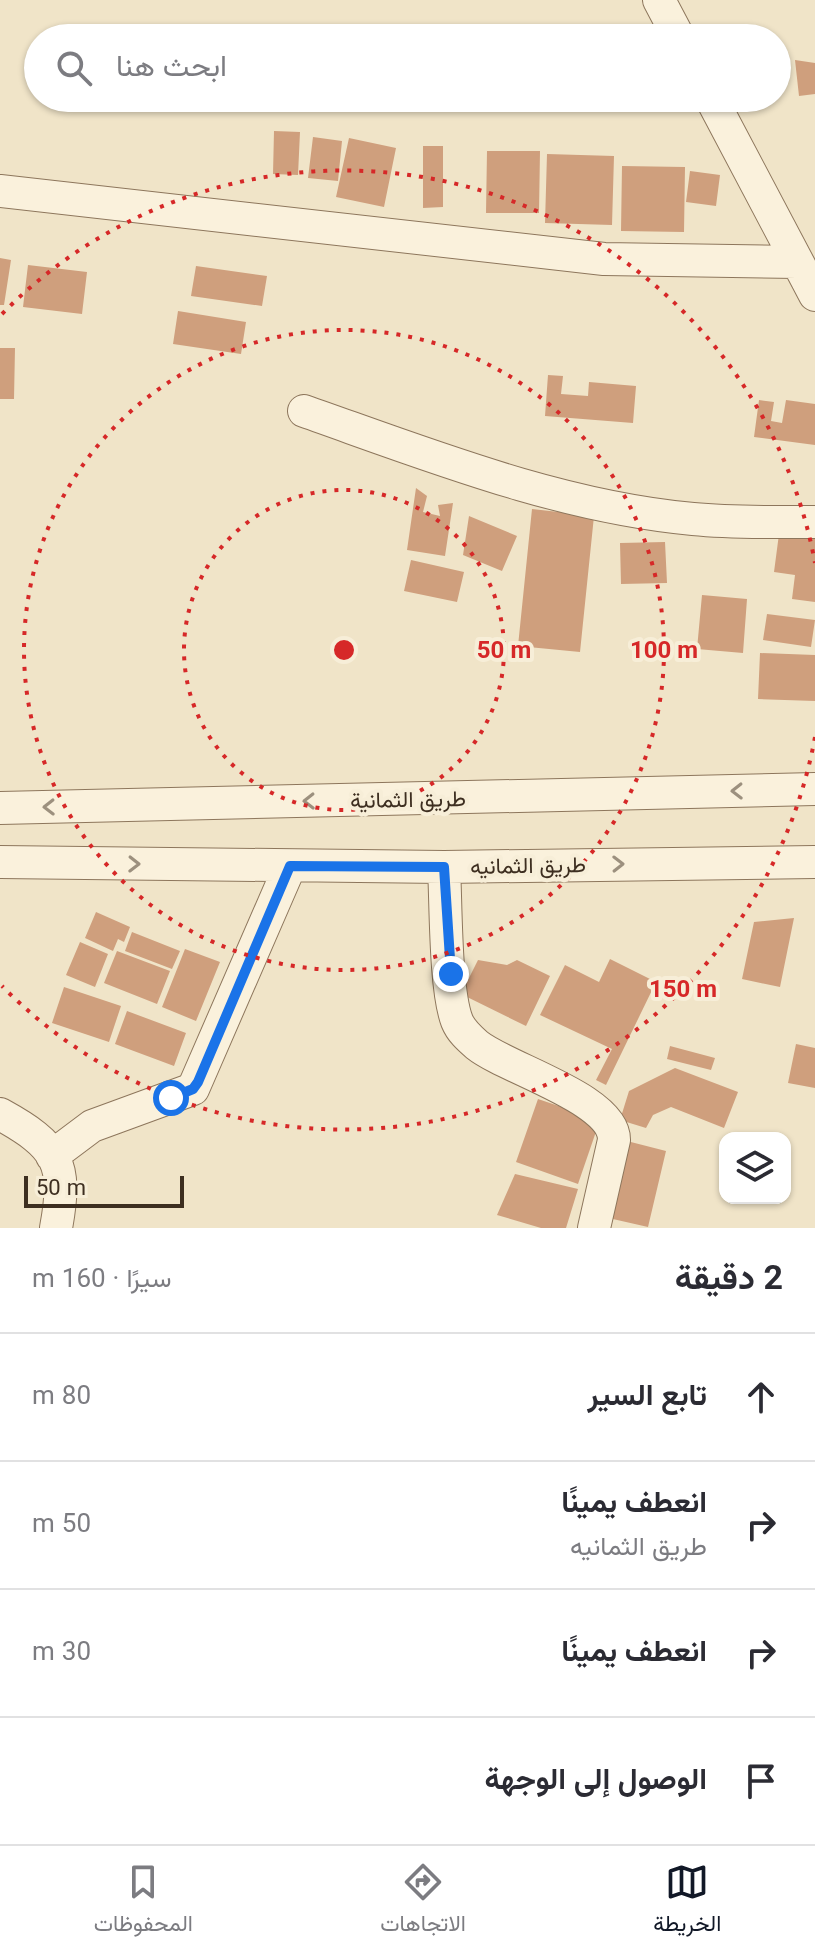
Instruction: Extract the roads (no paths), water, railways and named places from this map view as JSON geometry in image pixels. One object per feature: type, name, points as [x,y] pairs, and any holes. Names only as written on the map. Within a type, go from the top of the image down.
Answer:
[{"type":"street","points":[[659,0],[672,24]]},
{"type":"street","points":[[718,112],[815,295]]},
{"type":"street","points":[[0,191],[604,259],[797,262]]},
{"type":"street","points":[[304,411],[510,479],[608,505],[692,519],[815,522]]},
{"type":"street","name":"طريق الثمانية","points":[[0,808],[815,789]]},
{"type":"street","name":"طريق الثمانيه","points":[[0,862],[444,867],[813,863]]},
{"type":"street","points":[[52,1156],[92,1126],[193,1089],[290,866]]},
{"type":"street","points":[[444,867],[453,1002],[458,1023],[488,1053],[598,1109],[612,1127],[614,1140],[594,1228]]},
{"type":"street","points":[[0,1114],[29,1130],[52,1156],[63,1188],[56,1228]]}]
